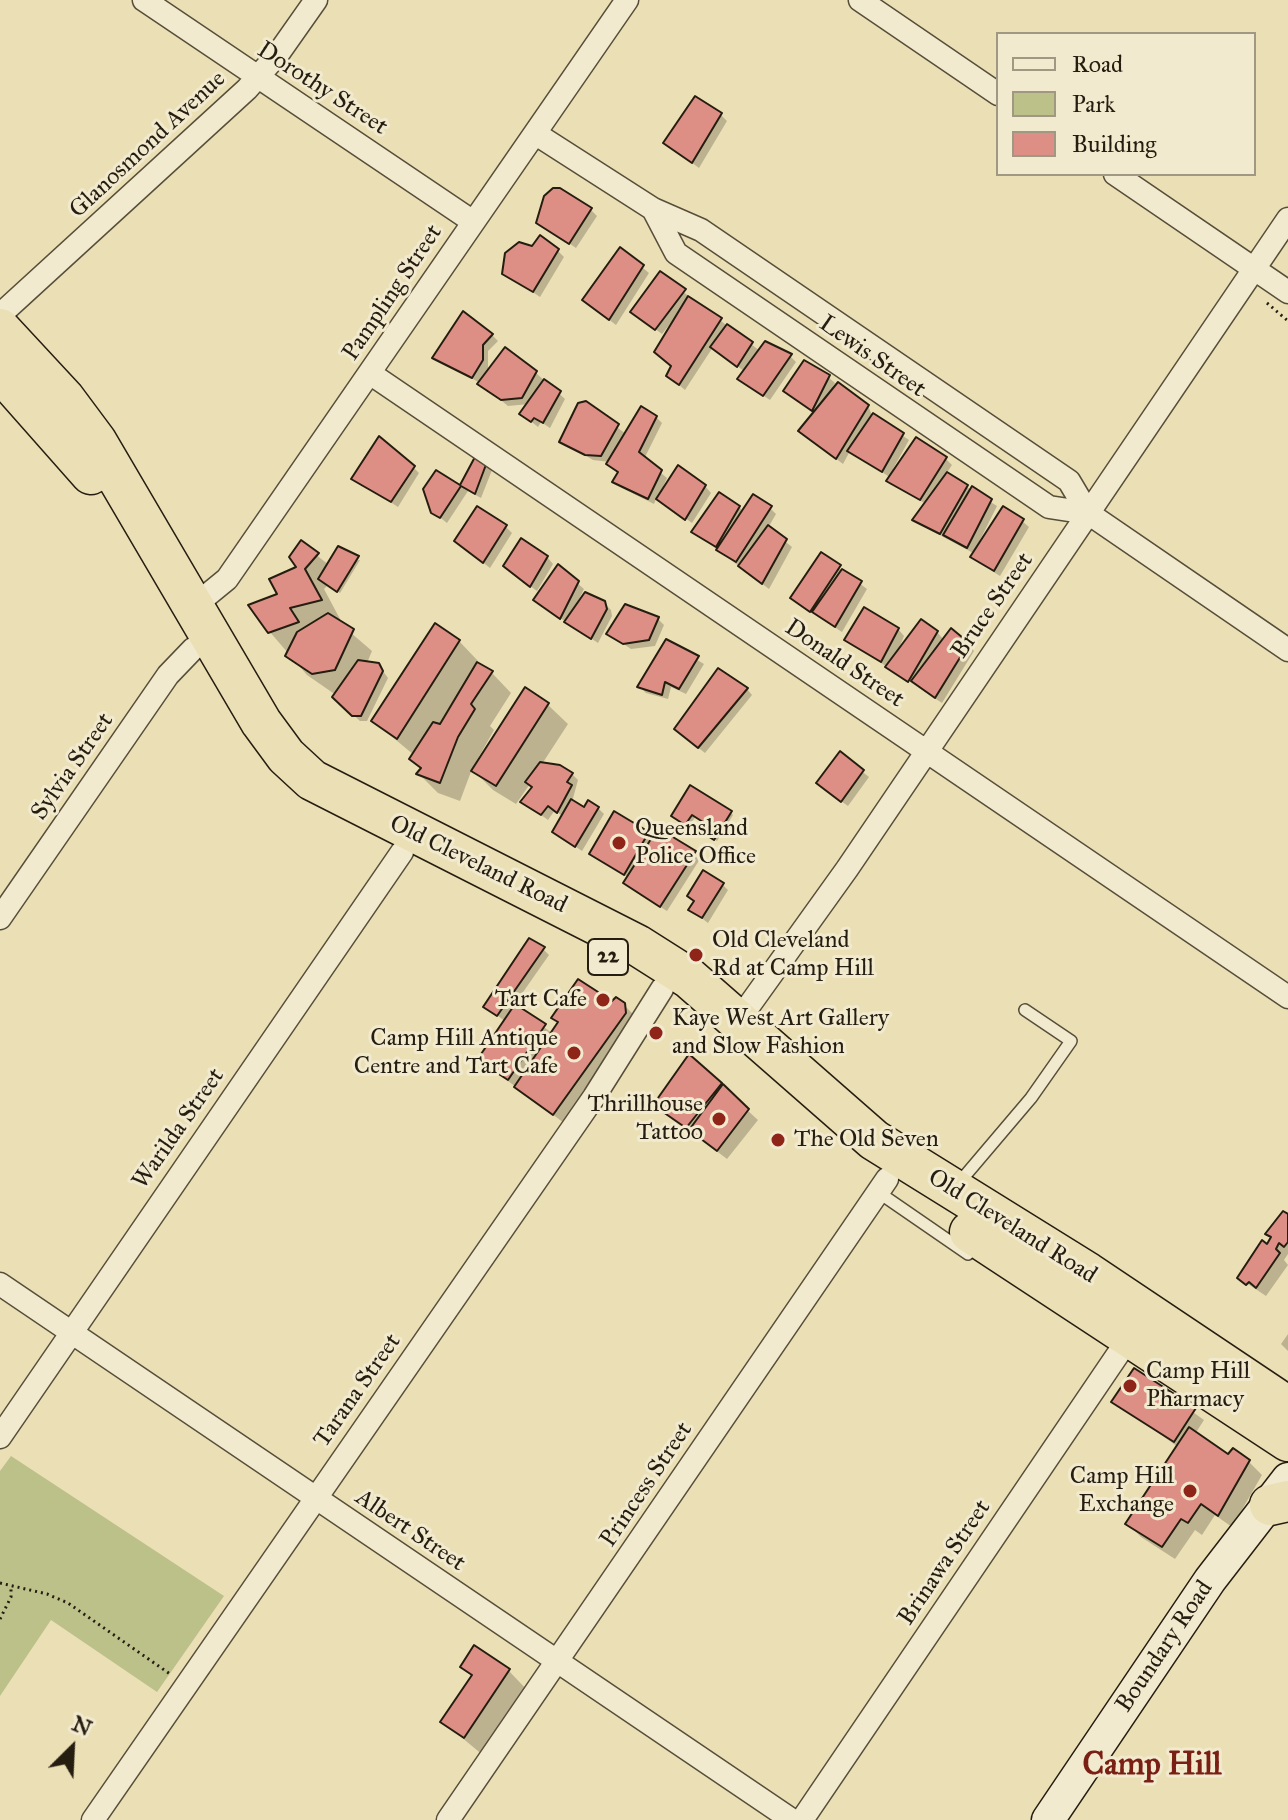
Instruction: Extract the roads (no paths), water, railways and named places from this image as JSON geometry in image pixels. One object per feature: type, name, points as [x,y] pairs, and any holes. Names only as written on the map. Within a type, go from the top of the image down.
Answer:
[{"type":"highway","name":"Old Cleveland Road","points":[[0,329],[82,421],[261,722],[286,756],[312,780],[637,945],[689,978],[844,1117],[953,1191],[1088,1273],[1288,1407]]},
{"type":"highway","name":"Old Cleveland Road","points":[[4,384],[99,486],[249,749],[266,770],[313,808],[616,961],[662,989],[883,1186],[1288,1441]]},
{"type":"main road","name":"Boundary Road","points":[[1048,1820],[1210,1580],[1282,1495]]},
{"type":"street","name":"Dorothy Street","points":[[144,0],[472,221]]},
{"type":"street","name":"Glanosmond Avenue","points":[[0,315],[258,77],[316,0]]},
{"type":"street","name":"Pampling Street","points":[[194,606],[217,591],[227,579],[627,0]]},
{"type":"street","points":[[860,0],[996,93]]},
{"type":"street","name":"Lewis Street","points":[[536,134],[653,209],[701,230],[883,358],[1069,481],[1088,513],[1288,650]]},
{"type":"street","points":[[1118,176],[1288,292]]},
{"type":"street","name":"Lewis Street","points":[[653,209],[676,253],[1049,507],[1088,513]]},
{"type":"street","name":"Bruce Street","points":[[738,1021],[847,869],[1288,219]]},
{"type":"street","name":"Donald Street","points":[[371,374],[1288,997]]},
{"type":"street","name":"Sylvia Street","points":[[0,918],[168,675],[193,649]]},
{"type":"street","name":"Warilda Street","points":[[0,1437],[402,852]]},
{"type":"street","name":"Tarana Street","points":[[93,1820],[594,1097],[662,989]]},
{"type":"street","name":"Princess Street","points":[[448,1820],[883,1186]]},
{"type":"street","name":"Albert Street","points":[[0,1284],[792,1820]]},
{"type":"street","name":"Brinawa Street","points":[[802,1820],[1107,1326]]},
{"type":"lane","points":[[953,1191],[1031,1098],[1071,1041],[1025,1010]]},
{"type":"lane","name":"Old Cleveland Road","points":[[883,1186],[974,1258]]},
{"type":"place","name":"Queensland Police Office","points":[[619,843]]},
{"type":"place","name":"Old Cleveland Rd at Camp Hill","points":[[696,955]]},
{"type":"place","name":"Tart Cafe","points":[[603,1000]]},
{"type":"place","name":"Kaye West Art Gallery and Slow Fashion","points":[[656,1033]]},
{"type":"place","name":"Camp Hill Antique Centre and Tart Cafe","points":[[574,1053]]},
{"type":"place","name":"Thrillhouse Tattoo","points":[[719,1119]]},
{"type":"place","name":"The Old Seven","points":[[778,1140]]},
{"type":"place","name":"Camp Hill Pharmacy","points":[[1130,1386]]},
{"type":"place","name":"Camp Hill Exchange","points":[[1190,1491]]},
{"type":"district","name":"Camp Hill","points":[[1152,1766]]}]
